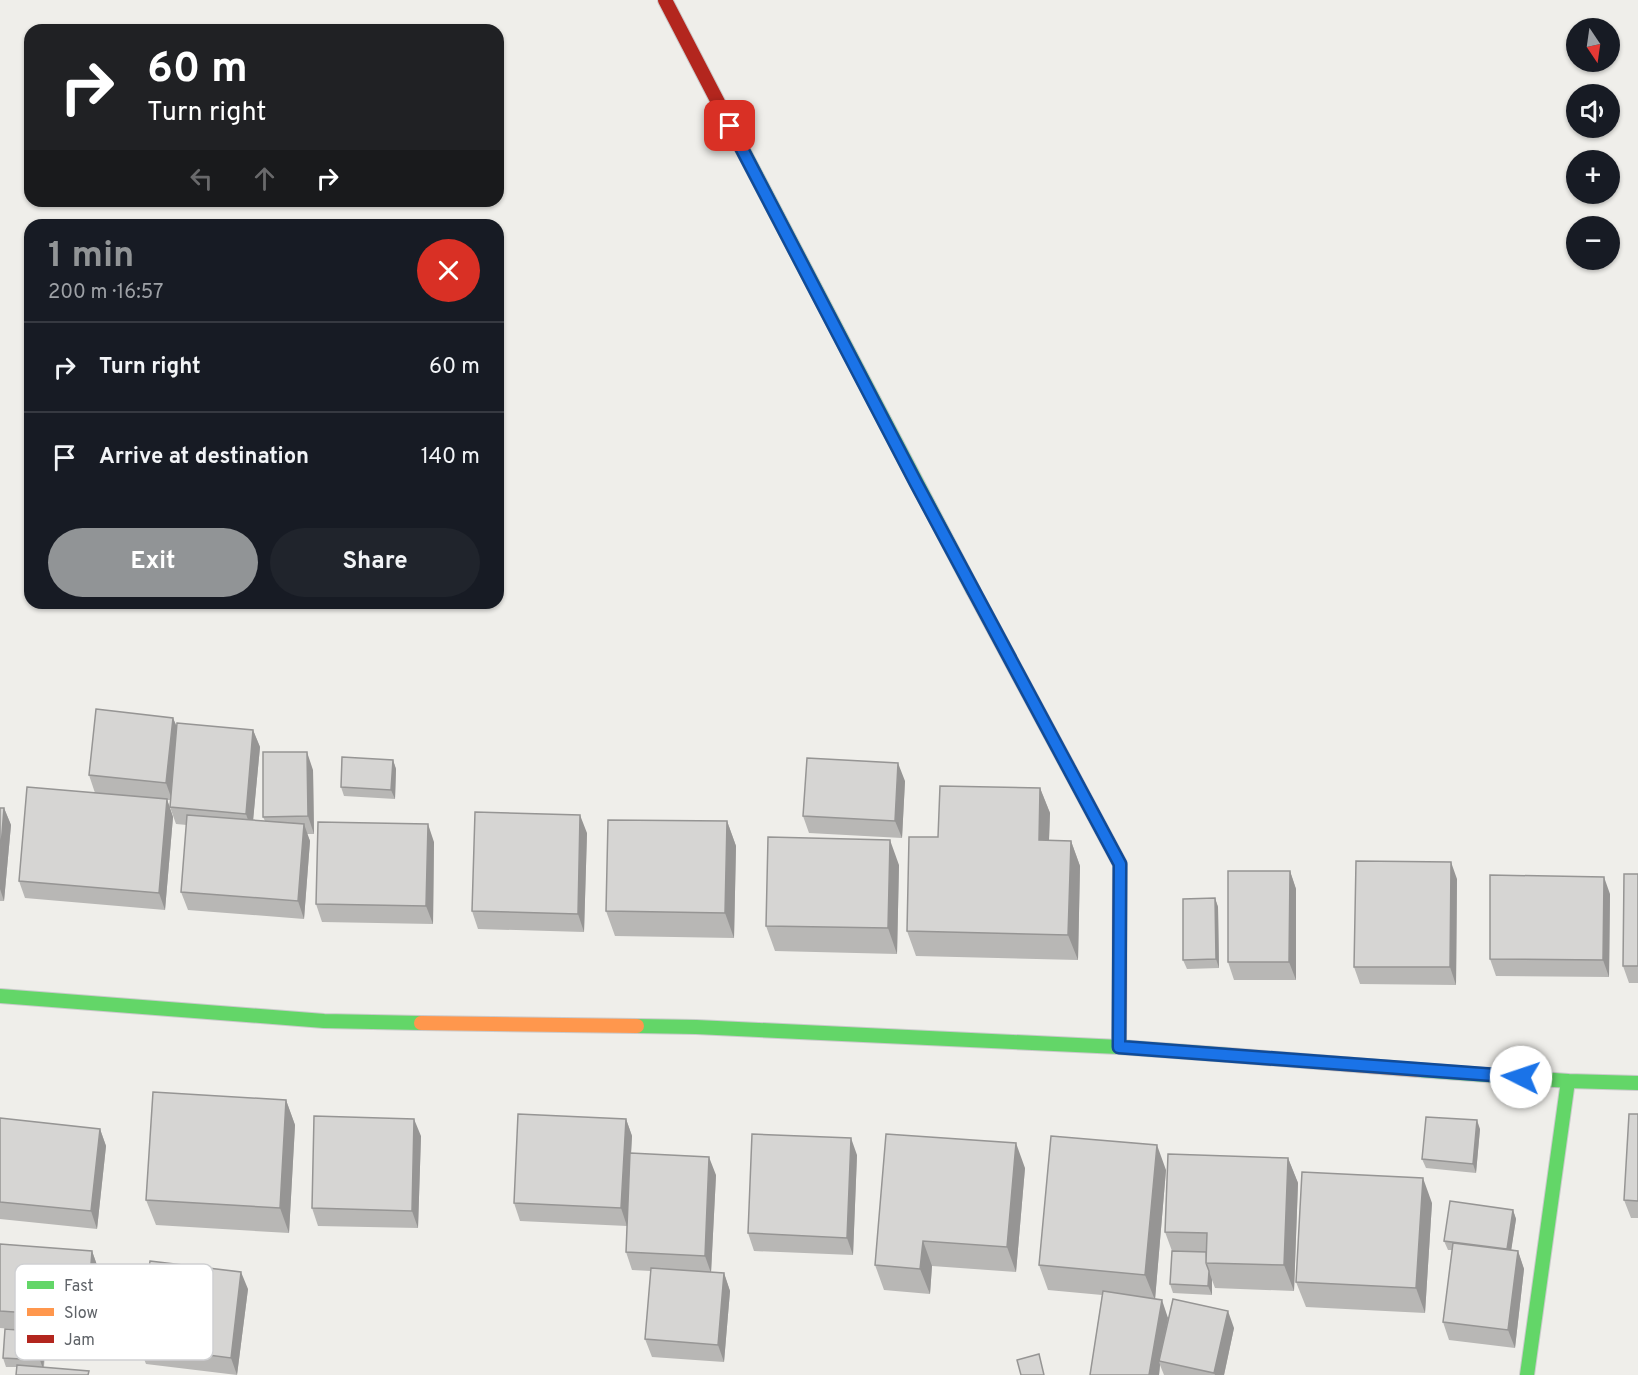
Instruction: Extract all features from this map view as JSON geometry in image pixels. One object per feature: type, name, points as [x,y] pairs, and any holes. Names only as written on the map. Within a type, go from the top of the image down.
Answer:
[{"type":"street","points":[[664,0],[922,493],[1120,864],[1119,1047]]},
{"type":"street","points":[[0,996],[324,1020],[696,1027],[1119,1047],[1568,1081],[1638,1083]]},
{"type":"street","points":[[1527,1375],[1568,1081]]},
{"type":"building","points":[[96,709],[173,718],[166,783],[89,775]]},
{"type":"building","points":[[177,723],[253,730],[246,814],[170,807]]},
{"type":"building","points":[[263,752],[307,752],[308,816],[263,817]]},
{"type":"building","points":[[342,757],[393,760],[391,790],[341,787]]},
{"type":"building","points":[[807,758],[898,763],[895,821],[803,816]]},
{"type":"building","points":[[940,786],[1040,788],[1039,840],[1071,841],[1068,935],[907,931],[909,837],[938,837]]},
{"type":"building","points":[[27,787],[167,799],[159,893],[19,881]]},
{"type":"building","points":[[0,808],[4,808],[0,859]]},
{"type":"building","points":[[475,812],[580,815],[578,914],[472,911]]},
{"type":"building","points":[[187,815],[304,824],[298,901],[181,892]]},
{"type":"building","points":[[608,820],[727,821],[725,913],[606,911]]},
{"type":"building","points":[[318,822],[428,824],[426,906],[316,904]]},
{"type":"building","points":[[768,837],[890,840],[888,928],[766,926]]},
{"type":"building","points":[[1356,861],[1451,862],[1450,967],[1354,967]]},
{"type":"building","points":[[1228,871],[1290,871],[1289,962],[1228,962]]},
{"type":"building","points":[[1624,874],[1638,874],[1638,966],[1623,966]]},
{"type":"building","points":[[1490,875],[1604,877],[1603,960],[1490,959]]},
{"type":"building","points":[[1215,898],[1216,959],[1183,960],[1183,899]]},
{"type":"building","points":[[153,1092],[286,1100],[280,1208],[146,1200]]},
{"type":"building","points":[[518,1114],[626,1119],[621,1208],[514,1203]]},
{"type":"building","points":[[1629,1114],[1638,1114],[1638,1201],[1624,1200]]},
{"type":"building","points":[[314,1116],[414,1119],[412,1211],[312,1208]]},
{"type":"building","points":[[1426,1117],[1477,1120],[1473,1164],[1422,1159]]},
{"type":"building","points":[[0,1118],[100,1129],[91,1211],[0,1202]]},
{"type":"building","points":[[752,1134],[851,1138],[847,1238],[748,1233]]},
{"type":"building","points":[[886,1134],[1016,1143],[1007,1247],[923,1241],[920,1269],[875,1265]]},
{"type":"building","points":[[1051,1136],[1157,1145],[1145,1275],[1039,1265]]},
{"type":"building","points":[[630,1153],[709,1157],[705,1256],[626,1252]]},
{"type":"building","points":[[1168,1154],[1288,1158],[1284,1265],[1206,1263],[1207,1233],[1165,1232]]},
{"type":"building","points":[[1302,1172],[1423,1178],[1416,1288],[1296,1282]]},
{"type":"building","points":[[1450,1201],[1513,1210],[1507,1249],[1444,1241]]},
{"type":"building","points":[[1453,1243],[1518,1251],[1508,1330],[1443,1322]]},
{"type":"building","points":[[0,1244],[92,1251],[91,1264],[15,1264],[15,1312],[0,1311]]},
{"type":"building","points":[[1172,1251],[1206,1252],[1209,1271],[1208,1286],[1170,1284]]},
{"type":"building","points":[[150,1261],[175,1264],[150,1264]]},
{"type":"building","points":[[651,1268],[724,1273],[718,1345],[645,1339]]},
{"type":"building","points":[[213,1269],[241,1272],[231,1358],[213,1356]]},
{"type":"building","points":[[1103,1291],[1162,1300],[1149,1375],[1090,1375]]},
{"type":"building","points":[[1173,1299],[1228,1311],[1214,1373],[1159,1361]]},
{"type":"building","points":[[5,1329],[15,1330],[15,1359],[3,1358]]},
{"type":"building","points":[[1039,1354],[1044,1375],[1021,1375],[1017,1360]]},
{"type":"building","points":[[17,1365],[89,1371],[88,1375],[16,1375]]},
{"type":"traffic: fast","points":[[735,135],[973,590]]},
{"type":"traffic: fast","points":[[0,996],[324,1021],[421,1023]]},
{"type":"traffic: fast","points":[[637,1026],[1119,1047],[1228,1055]]},
{"type":"traffic: fast","points":[[1418,1070],[1568,1081],[1638,1083]]},
{"type":"traffic: fast","points":[[1527,1375],[1568,1081]]},
{"type":"traffic: slow","points":[[973,590],[1067,765]]},
{"type":"traffic: slow","points":[[421,1023],[637,1026]]},
{"type":"traffic: slow","points":[[1228,1055],[1418,1070]]},
{"type":"traffic: jam","points":[[665,0],[735,135]]},
{"type":"traffic: jam","points":[[1067,765],[1120,864],[1119,1047]]},
{"type":"route","points":[[730,126],[916,483],[1120,864],[1119,1047],[1521,1077]]}]
